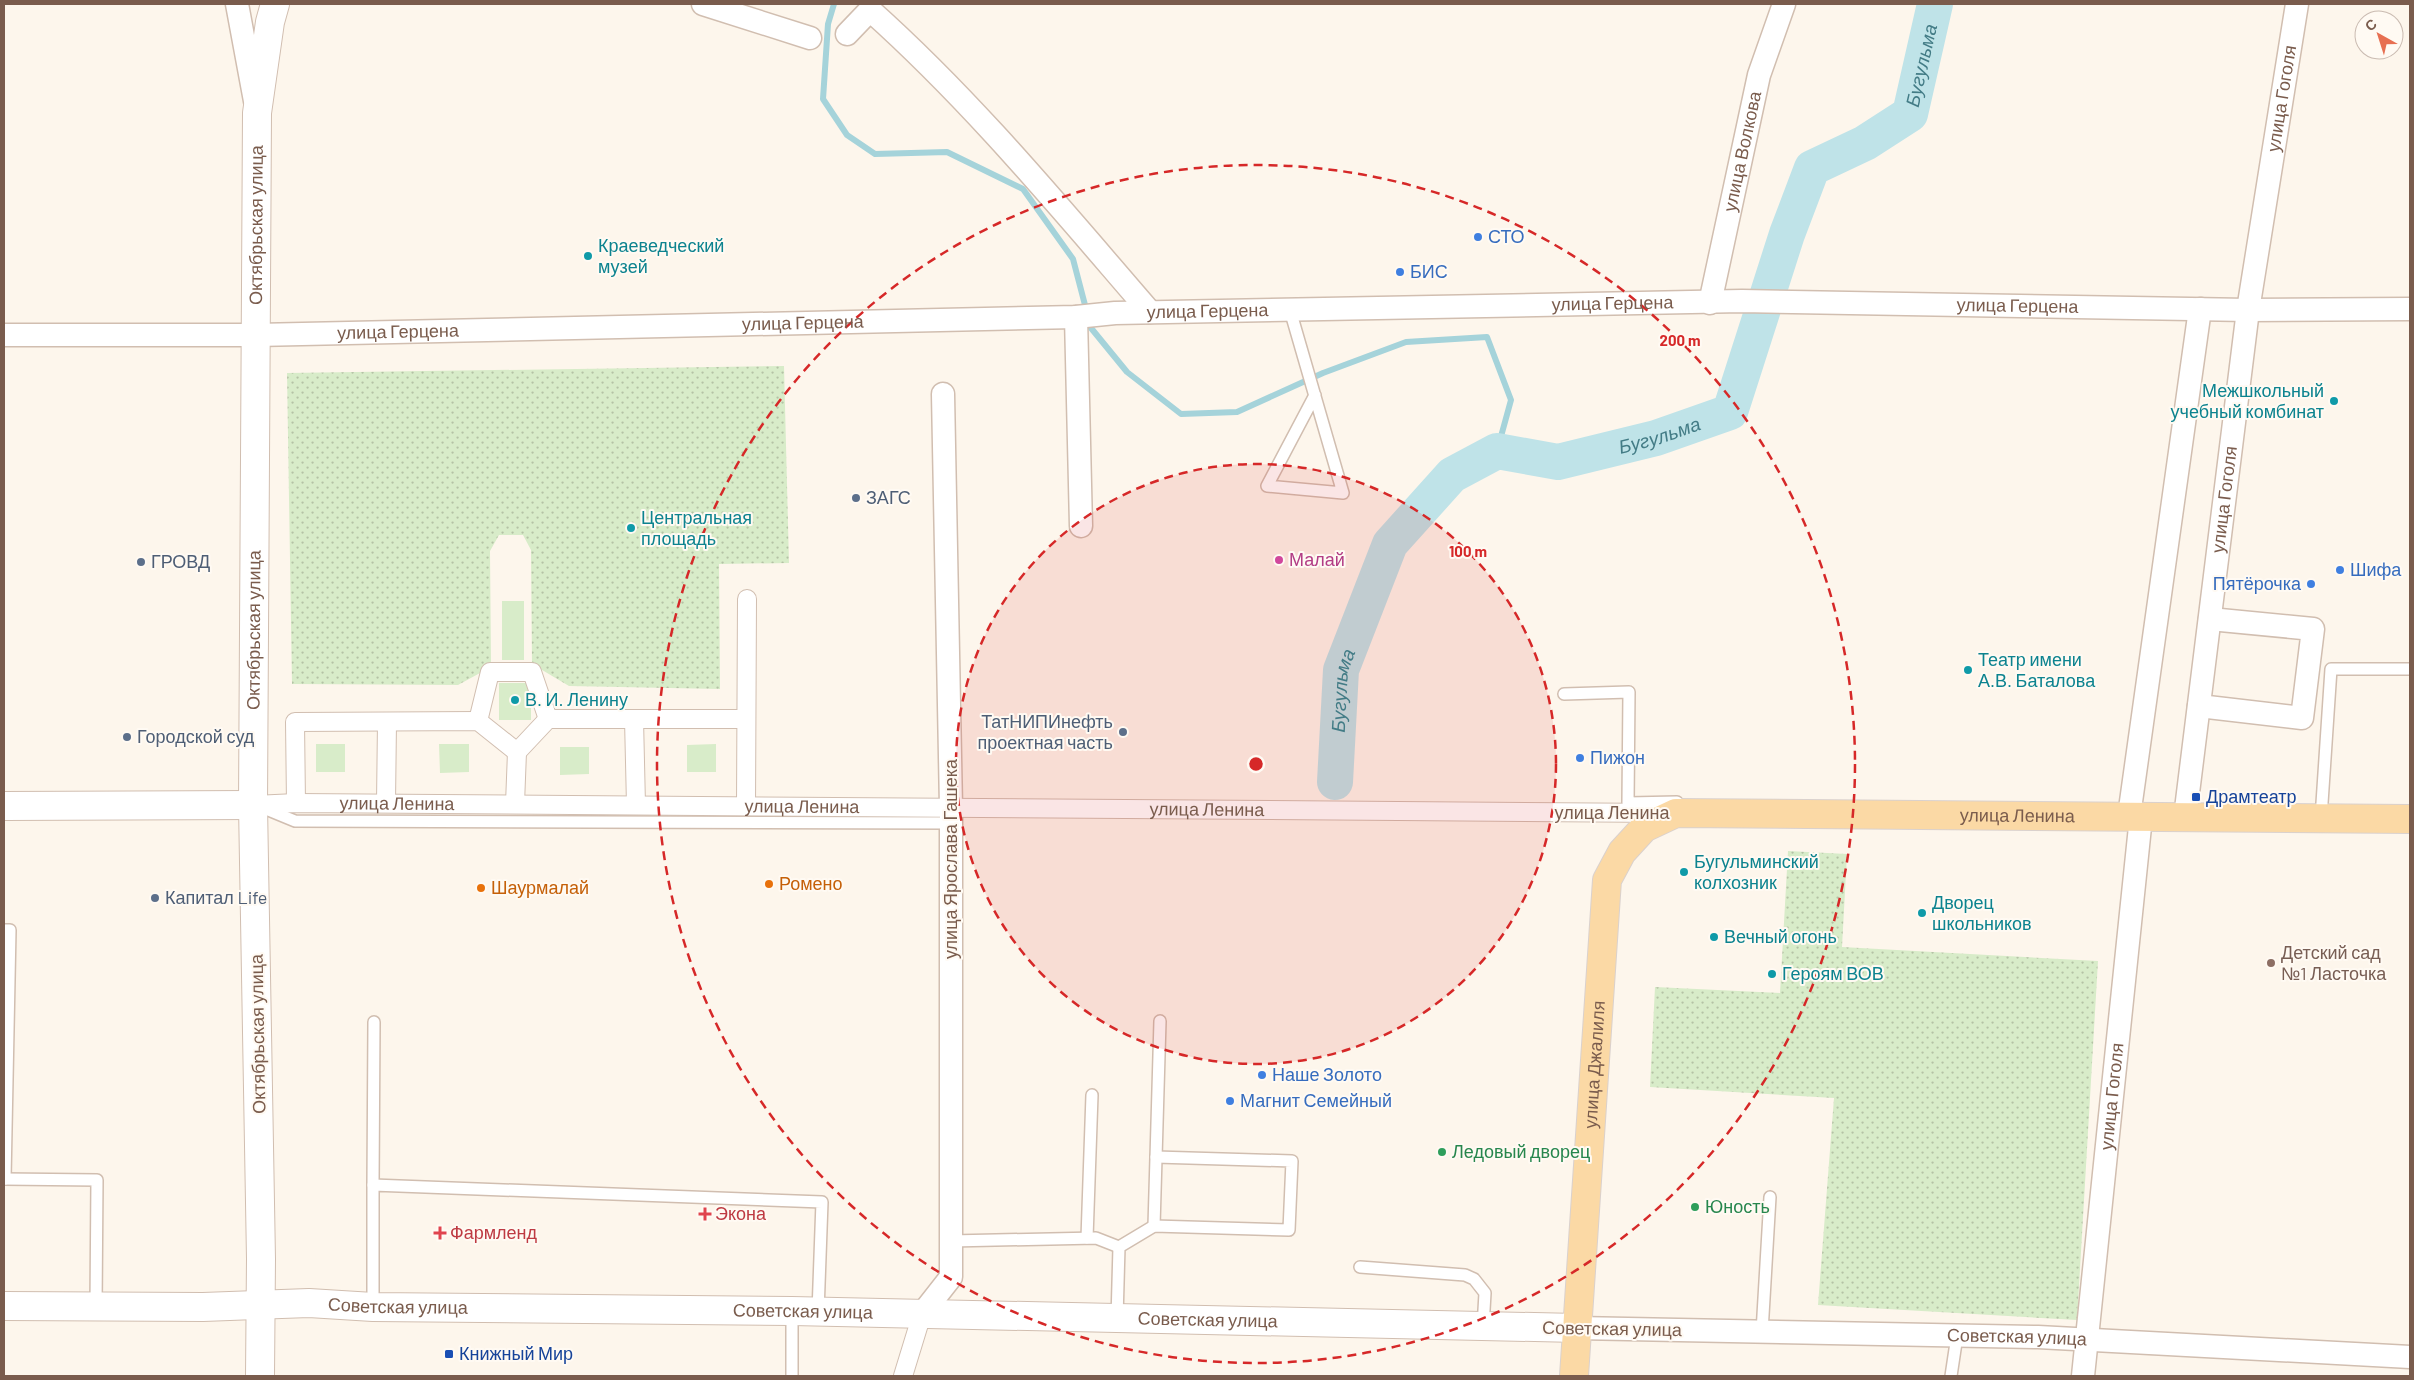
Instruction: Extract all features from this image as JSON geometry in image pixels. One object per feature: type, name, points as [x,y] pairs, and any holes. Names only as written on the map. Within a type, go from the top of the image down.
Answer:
[{"type":"main road","name":"улица Ленина","points":[[1676,813],[2410,819]]},
{"type":"main road","name":"улица Джалиля","points":[[1574,1376],[1607,880],[1622,852],[1644,828],[1676,813]]},
{"type":"street","points":[[237,4],[257,113]]},
{"type":"street","name":"Октябрьская улица","points":[[260,1376],[261,1305],[253,804],[257,113],[270,22],[275,4]]},
{"type":"street","points":[[703,4],[810,38]]},
{"type":"street","name":"улица Волкова","points":[[1710,303],[1759,75],[1784,4]]},
{"type":"street","name":"улица Гоголя","points":[[2185,817],[2248,310],[2297,4]]},
{"type":"street","points":[[847,34],[870,10],[910,46],[1005,143],[1150,312]]},
{"type":"street","name":"улица Герцена","points":[[4,335],[256,335],[1076,317],[1150,312],[1742,301],[2248,310],[2410,309]]},
{"type":"street","name":"улица Гоголя","points":[[2083,1376],[2135,816],[2200,309]]},
{"type":"street","points":[[1076,317],[1081,526]]},
{"type":"street","name":"улица Ярослава Гашека","points":[[922,1314],[951,1276],[951,815],[943,394]]},
{"type":"street","points":[[746,806],[747,599]]},
{"type":"street","points":[[2199,706],[2302,718],[2313,629],[2210,619]]},
{"type":"street","points":[[478,721],[490,672],[532,672],[548,720]]},
{"type":"street","points":[[634,719],[636,805]]},
{"type":"street","points":[[515,804],[517,752],[548,720],[746,719]]},
{"type":"street","points":[[296,803],[296,722],[478,721],[517,752]]},
{"type":"street","points":[[386,803],[387,722]]},
{"type":"street","name":"улица Ленина","points":[[4,806],[296,803],[746,806],[951,815],[1676,813]]},
{"type":"street","name":"Советская улица","points":[[4,1306],[261,1305],[309,1303],[373,1307],[805,1311],[2087,1339],[2410,1357]]},
{"type":"street","points":[[903,1376],[922,1314]]},
{"type":"lane","points":[[1290,310],[1342,493],[1267,486],[1314,395]]},
{"type":"lane","points":[[2320,818],[2331,669],[2410,669]]},
{"type":"lane","points":[[1564,694],[1630,692],[1628,802],[1677,802],[1676,813]]},
{"type":"lane","points":[[253,804],[295,821],[951,815]]},
{"type":"lane","points":[[4,930],[10,930],[4,1179],[97,1180],[96,1306]]},
{"type":"lane","points":[[1154,1226],[1160,1021]]},
{"type":"lane","points":[[373,1307],[374,1022]]},
{"type":"lane","points":[[1087,1238],[1092,1095]]},
{"type":"lane","points":[[1118,1248],[1154,1226],[1289,1230],[1292,1161],[1156,1157]]},
{"type":"lane","points":[[373,1185],[822,1202],[805,1311],[792,1376]]},
{"type":"lane","points":[[1762,1332],[1770,1197]]},
{"type":"lane","points":[[951,1241],[1096,1238],[1118,1248]]},
{"type":"lane","points":[[1117,1318],[1118,1248]]},
{"type":"lane","points":[[1360,1267],[1465,1275],[1474,1279],[1485,1293],[1483,1327]]},
{"type":"lane","points":[[1951,1376],[1957,1336]]},
{"type":"green space","points":[[784,366],[789,563],[719,564],[720,689],[569,686],[532,664],[531,550],[523,535],[499,535],[490,551],[491,667],[458,685],[292,684],[287,373]]},
{"type":"green space","points":[[502,601],[524,601],[524,660],[502,660]]},
{"type":"green space","points":[[499,683],[531,683],[531,720],[499,720]]},
{"type":"green space","points":[[316,744],[345,744],[345,772],[316,772]]},
{"type":"green space","points":[[439,744],[469,744],[469,772],[440,773]]},
{"type":"green space","points":[[716,744],[716,772],[687,772],[687,745]]},
{"type":"green space","points":[[560,747],[589,747],[589,774],[560,775]]},
{"type":"green space","points":[[1788,851],[1847,854],[1842,947],[2098,961],[2077,1320],[1818,1305],[1834,1098],[1650,1087],[1655,987],[1780,993]]},
{"type":"waterway","points":[[834,4],[828,24],[823,99],[847,135],[875,154],[947,152],[1023,189],[1073,259],[1091,328],[1127,372],[1181,414],[1237,412],[1323,373],[1406,342],[1487,337],[1511,400],[1497,451]]},
{"type":"waterway","name":"Бугульма","points":[[1335,782],[1341,670],[1390,544],[1452,475],[1497,451],[1558,462],[1656,438],[1730,412],[1787,234],[1812,168],[1865,143],[1910,114],[1935,4]]},
{"type":"place","name":"СТО","points":[[1478,237]]},
{"type":"place","name":"Краеведческий музей","points":[[588,256]]},
{"type":"place","name":"БИС","points":[[1400,272]]},
{"type":"place","name":"Межшкольный учебный комбинат","points":[[2334,401]]},
{"type":"place","name":"ЗАГС","points":[[856,498]]},
{"type":"place","name":"Центральная площадь","points":[[631,528]]},
{"type":"place","name":"Малай","points":[[1279,560]]},
{"type":"place","name":"ГРОВД","points":[[141,562]]},
{"type":"place","name":"Шифа","points":[[2340,570]]},
{"type":"place","name":"Пятёрочка","points":[[2311,584]]},
{"type":"place","name":"Театр имени А.В. Баталова","points":[[1968,670]]},
{"type":"place","name":"В. И. Ленину","points":[[515,700]]},
{"type":"place","name":"ТатНИПИнефть проектная часть","points":[[1123,732]]},
{"type":"place","name":"Городской суд","points":[[127,737]]},
{"type":"place","name":"Пижон","points":[[1580,758]]},
{"type":"place","name":"Драмтеатр","points":[[2196,797]]},
{"type":"place","name":"Бугульминский колхозник","points":[[1684,872]]},
{"type":"place","name":"Ромено","points":[[769,884]]},
{"type":"place","name":"Шаурмалай","points":[[481,888]]},
{"type":"place","name":"Капитал Life","points":[[155,898]]},
{"type":"place","name":"Дворец школьников","points":[[1922,913]]},
{"type":"place","name":"Вечный огонь","points":[[1714,937]]},
{"type":"place","name":"Детский сад №1 Ласточка","points":[[2271,963]]},
{"type":"place","name":"Героям ВОВ","points":[[1772,974]]},
{"type":"place","name":"Наше Золото","points":[[1262,1075]]},
{"type":"place","name":"Магнит Семейный","points":[[1230,1101]]},
{"type":"place","name":"Ледовый дворец","points":[[1442,1152]]},
{"type":"place","name":"Юность","points":[[1695,1207]]},
{"type":"place","name":"Экона","points":[[705,1214]]},
{"type":"place","name":"Фармленд","points":[[440,1233]]},
{"type":"place","name":"Книжный Мир","points":[[449,1354]]}]
